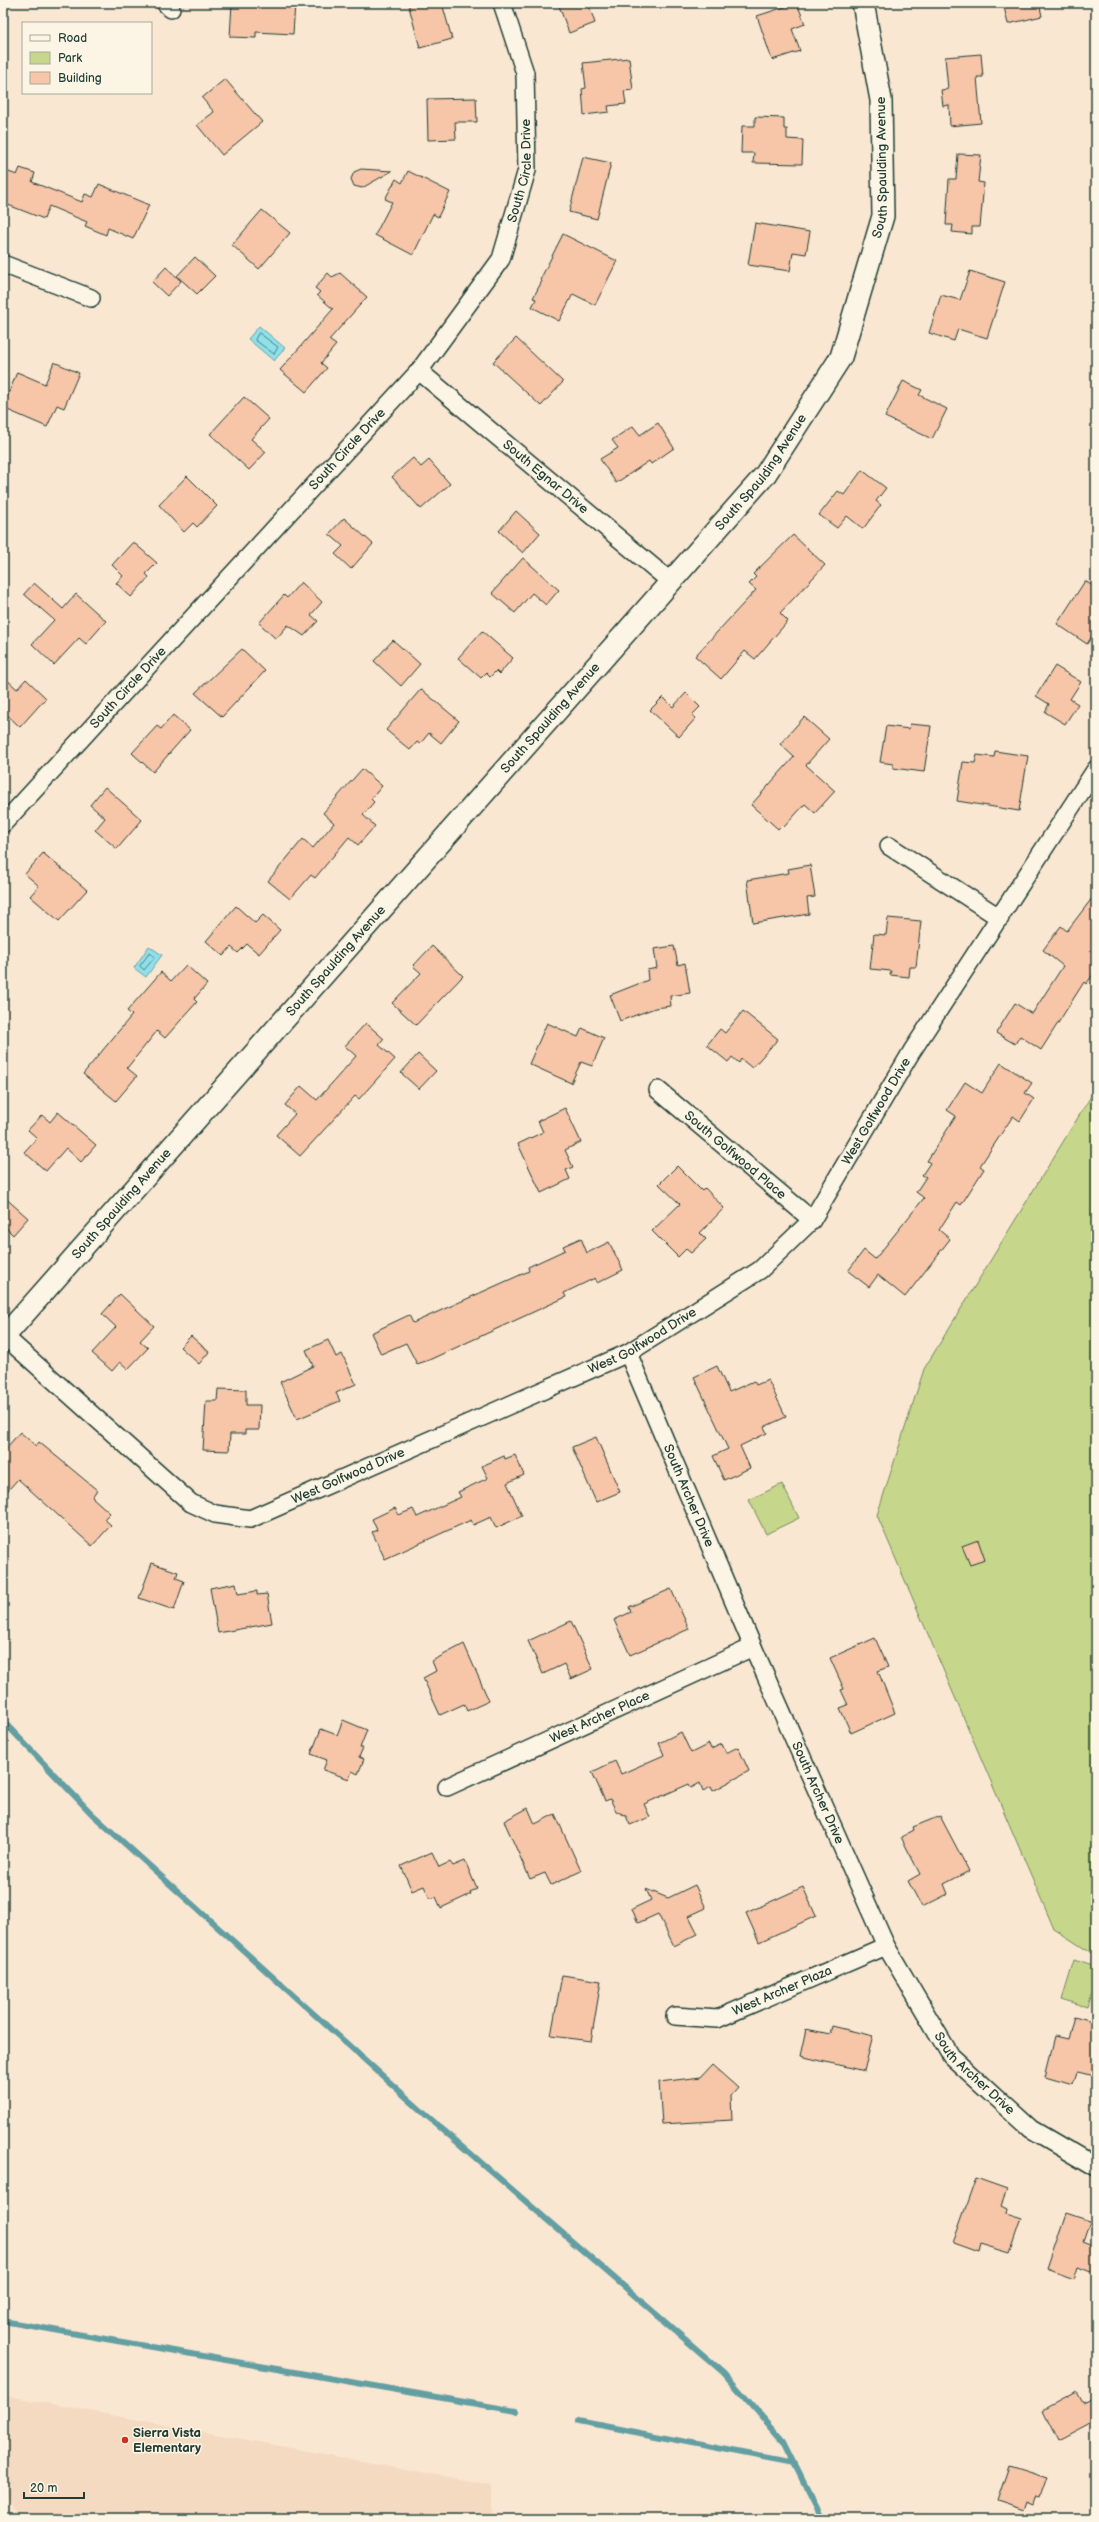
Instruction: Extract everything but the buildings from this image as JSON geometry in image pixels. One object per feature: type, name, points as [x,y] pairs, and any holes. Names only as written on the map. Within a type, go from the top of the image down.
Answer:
[{"type":"street","name":"South Circle Drive","points":[[3,824],[420,371],[501,259],[527,170],[525,73],[502,3]]},
{"type":"street","name":"South Spaulding Avenue","points":[[4,1337],[765,475],[841,357],[883,216],[880,100],[863,3]]},
{"type":"street","points":[[3,264],[91,298]]},
{"type":"street","name":"South Egnar Drive","points":[[420,371],[670,582]]},
{"type":"street","name":"West Golfwood Drive","points":[[4,1337],[191,1503],[215,1514],[250,1519],[628,1353],[760,1270],[812,1220],[912,1051],[1096,769]]},
{"type":"street","points":[[889,846],[1000,918]]},
{"type":"street","name":"South Golfwood Place","points":[[658,1090],[812,1220]]},
{"type":"street","name":"South Archer Drive","points":[[628,1353],[753,1647],[886,1946],[952,2056],[1031,2129],[1096,2168]]},
{"type":"street","name":"West Archer Place","points":[[447,1787],[753,1647]]},
{"type":"street","name":"West Archer Plaza","points":[[674,2016],[717,2019],[886,1946]]},
{"type":"shaded area","name":"Sierra Vista Elementary","points":[[3,2395],[492,2485],[492,2519],[19,2519],[3,2491]]},
{"type":"green space","points":[[1096,1088],[1096,1956],[1054,1929],[877,1515],[924,1369]]},
{"type":"green space","points":[[782,1484],[799,1518],[766,1534],[749,1500]]},
{"type":"green space","points":[[1074,1960],[1096,1967],[1096,1976],[1087,2007],[1062,1999]]},
{"type":"water","points":[[259,326],[285,348],[274,361],[248,339]]},
{"type":"water","points":[[149,946],[162,955],[146,977],[134,968]]},
{"type":"waterway","points":[[3,1721],[92,1814],[426,2115],[724,2373],[783,2441],[822,2519]]},
{"type":"waterway","points":[[3,2321],[516,2411]]},
{"type":"waterway","points":[[578,2421],[795,2463]]},
{"type":"place","name":"Sierra Vista Elementary","points":[[125,2440]]}]
